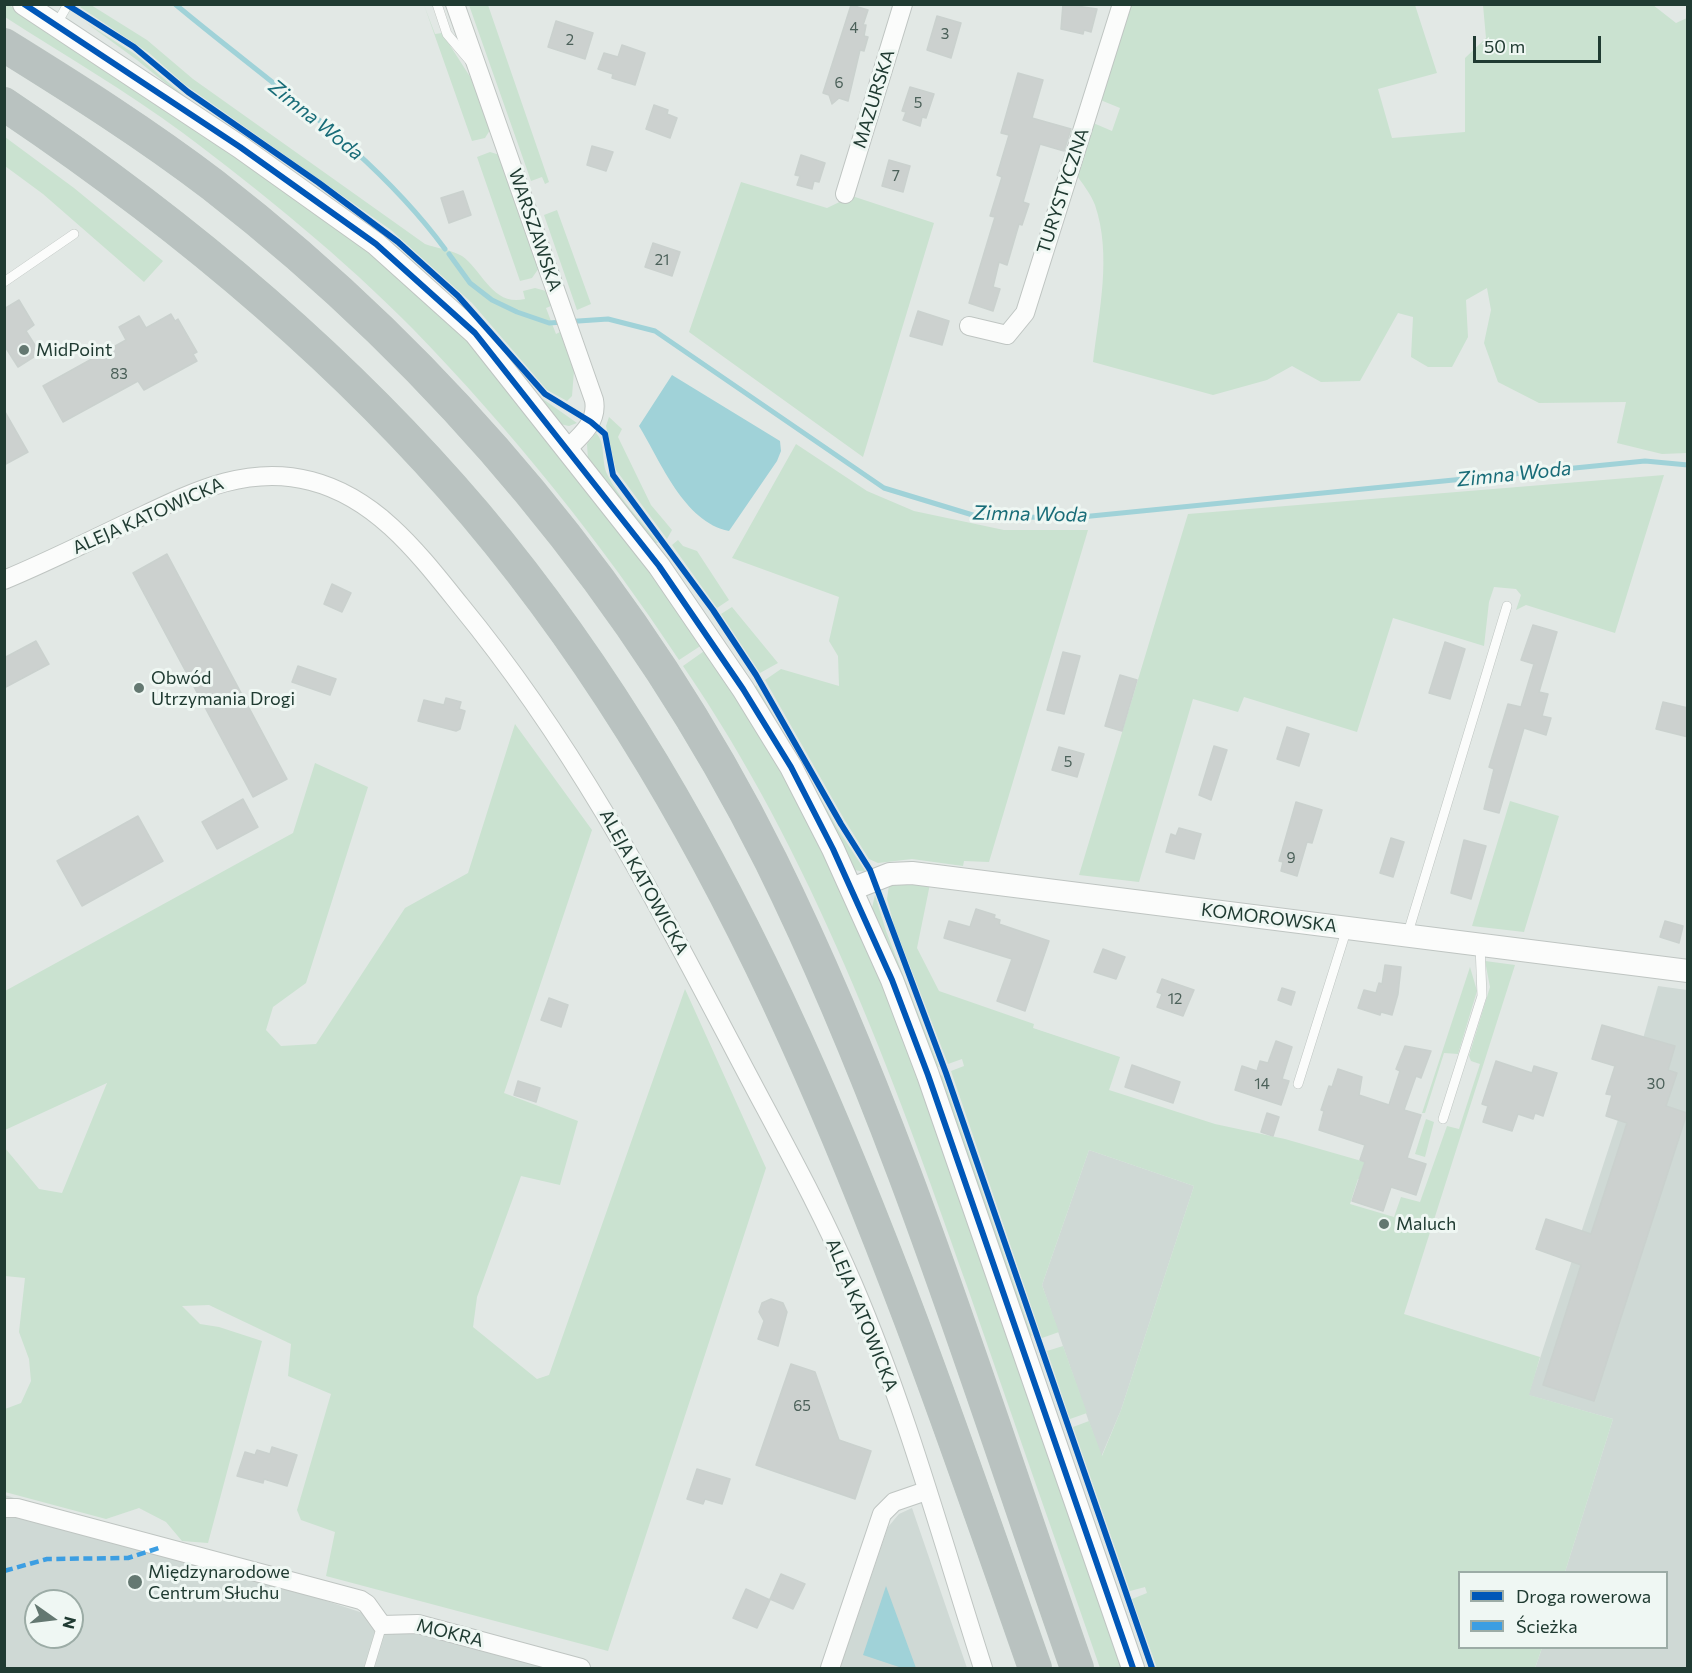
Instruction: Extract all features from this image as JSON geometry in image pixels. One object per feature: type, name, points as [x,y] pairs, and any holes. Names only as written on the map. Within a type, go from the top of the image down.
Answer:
[{"type":"highway","points":[[4,45],[113,114],[213,186],[322,275],[374,323],[428,376],[517,476],[587,565],[653,658],[731,787],[770,859],[822,972],[865,1074],[916,1210],[1077,1668]]},
{"type":"highway","points":[[4,104],[143,204],[335,366],[475,514],[532,586],[588,664],[638,740],[716,877],[771,983],[906,1303],[1035,1668]]},
{"type":"street","points":[[24,4],[240,147],[376,244],[475,333],[659,566],[718,650],[790,767],[852,888],[892,980],[928,1075],[1133,1668]]},
{"type":"street","name":"WARSZAWSKA","points":[[455,4],[596,408],[591,423],[568,448]]},
{"type":"street","name":"MAZURSKA","points":[[846,194],[903,4]]},
{"type":"street","name":"TURYSTYCZNA","points":[[969,326],[1007,335],[1025,313],[1122,4]]},
{"type":"street","name":"ALEJA KATOWICKA","points":[[4,580],[210,486],[254,476],[293,477],[335,489],[371,508],[391,526],[438,578],[526,690],[575,762],[642,875],[817,1207],[852,1281],[890,1378],[983,1668]]},
{"type":"street","name":"KOMOROWSKA","points":[[852,888],[890,874],[912,873],[1688,971]]},
{"type":"street","points":[[830,1668],[882,1514],[894,1502],[926,1491]]},
{"type":"street","points":[[11,1508],[364,1601],[382,1625]]},
{"type":"street","name":"MOKRA","points":[[382,1625],[418,1624],[581,1668]]},
{"type":"lane","points":[[56,25],[68,4]]},
{"type":"lane","points":[[436,4],[447,34],[479,71]]},
{"type":"lane","points":[[4,282],[74,234]]},
{"type":"lane","points":[[1407,936],[1507,606]]},
{"type":"lane","points":[[1298,1084],[1347,928]]},
{"type":"lane","points":[[1443,1119],[1482,996],[1480,945]]},
{"type":"lane","points":[[369,1668],[382,1625]]},
{"type":"shaded area","points":[[1658,986],[1687,990],[1687,1668],[1535,1668],[1542,1649],[1668,1649],[1668,1571],[1565,1571],[1613,1419],[1528,1395],[1632,1077]]},
{"type":"shaded area","points":[[1089,1150],[1194,1186],[1121,1410],[1101,1457],[1042,1285]]},
{"type":"shaded area","name":"Międzynarodowe Centrum Słuchu","points":[[5,1495],[363,1613],[561,1668],[5,1668]]},
{"type":"shaded area","points":[[912,1508],[967,1668],[840,1668],[888,1527],[899,1514]]},
{"type":"green space","points":[[4,5],[9,5],[151,96],[385,263],[441,312],[509,388],[705,643],[679,660],[587,530],[520,447],[450,368],[359,277],[243,179],[183,133],[5,17]]},
{"type":"green space","points":[[91,5],[147,40],[193,79],[425,244],[462,256],[496,293],[504,298],[525,299],[523,291],[535,288],[546,291],[551,306],[546,308],[556,334],[560,332],[574,371],[572,396],[567,401],[547,390],[472,303],[391,230],[184,84],[149,53],[80,7]]},
{"type":"green space","points":[[424,5],[435,34],[442,33],[476,86],[490,130],[485,138],[472,141]]},
{"type":"green space","points":[[469,5],[488,5],[549,182],[545,184],[542,177],[531,181]]},
{"type":"green space","points":[[1127,5],[1415,5],[1437,73],[1378,89],[1392,138],[1465,132],[1465,58],[1486,38],[1483,5],[1653,5],[1676,23],[1687,18],[1687,453],[1662,454],[1617,443],[1626,402],[1539,403],[1498,382],[1484,343],[1491,310],[1487,288],[1466,300],[1468,337],[1452,367],[1428,367],[1411,357],[1413,317],[1398,313],[1360,381],[1321,382],[1292,366],[1267,380],[1213,395],[1093,362],[1103,283],[1103,243],[1095,205],[1075,173],[1091,122],[1112,131],[1120,108],[1098,99]]},
{"type":"green space","points":[[85,22],[135,54],[189,100],[380,234],[442,288],[505,359],[137,60]]},
{"type":"green space","points":[[5,137],[74,188],[163,261],[144,282],[43,194],[5,166]]},
{"type":"green space","points":[[490,152],[500,155],[539,268],[532,278],[520,281],[477,157]]},
{"type":"green space","points":[[741,182],[827,208],[852,196],[934,223],[863,457],[689,332]]},
{"type":"green space","points":[[557,210],[591,304],[577,310],[544,215]]},
{"type":"green space","points":[[508,361],[540,397],[577,423],[569,426],[560,424]]},
{"type":"green space","points":[[609,417],[622,429],[618,437],[651,505],[672,530],[667,539],[616,470],[606,426]]},
{"type":"green space","points":[[596,433],[601,442],[605,469],[612,483],[658,543],[653,543],[588,460],[587,444]]},
{"type":"green space","points":[[796,444],[867,491],[914,511],[1004,530],[1088,530],[989,862],[964,861],[963,866],[912,859],[878,863],[869,859],[765,680],[781,669],[839,686],[838,656],[829,641],[839,597],[732,558]]},
{"type":"green space","points":[[1664,475],[1615,633],[1526,605],[1516,610],[1521,595],[1516,589],[1494,587],[1489,602],[1484,646],[1393,618],[1357,732],[1244,697],[1238,712],[1193,699],[1139,882],[1079,875],[1188,514]]},
{"type":"green space","points":[[678,540],[683,546],[697,551],[729,600],[717,608],[672,545]]},
{"type":"green space","points":[[732,607],[778,663],[760,673],[721,614]]},
{"type":"green space","points":[[707,649],[785,774],[837,875],[903,1032],[1124,1668],[1100,1668],[939,1206],[878,1045],[845,966],[810,888],[771,812],[729,738],[683,666]]},
{"type":"green space","points":[[756,685],[839,831],[866,872],[854,870],[755,688]]},
{"type":"green space","points":[[515,724],[592,830],[504,1093],[578,1121],[560,1185],[521,1176],[477,1297],[473,1327],[537,1379],[549,1375],[685,989],[766,1168],[608,1651],[326,1576],[335,1532],[301,1520],[297,1510],[331,1394],[288,1376],[291,1344],[209,1305],[182,1306],[200,1324],[219,1327],[262,1341],[208,1543],[182,1541],[166,1522],[139,1508],[106,1519],[5,1492],[5,1409],[21,1403],[31,1381],[29,1359],[19,1332],[25,1278],[5,1276],[5,1148],[39,1189],[62,1193],[107,1083],[5,1130],[5,991],[293,833],[315,763],[368,787],[306,983],[273,1007],[266,1030],[281,1046],[316,1044],[405,908],[468,873]]},
{"type":"green space","points":[[1510,801],[1559,816],[1524,932],[1472,926]]},
{"type":"green space","points":[[930,884],[917,948],[939,991],[1034,1024],[1033,1028],[1120,1057],[1109,1090],[1215,1124],[1285,1139],[1372,1164],[1367,1181],[1358,1179],[1350,1204],[1394,1217],[1401,1197],[1420,1202],[1447,1126],[1459,1129],[1480,1064],[1471,1061],[1469,1056],[1490,987],[1485,961],[1515,965],[1404,1314],[1540,1357],[1529,1395],[1613,1419],[1565,1571],[1458,1571],[1458,1649],[1542,1649],[1535,1668],[1157,1668],[1132,1599],[1147,1593],[1145,1587],[1130,1591],[1073,1427],[1089,1421],[1102,1456],[1121,1410],[1194,1186],[1089,1150],[1042,1285],[1059,1332],[1042,1338],[951,1071],[964,1066],[962,1059],[948,1064],[894,925],[887,899],[889,885]]},
{"type":"green space","points":[[875,895],[886,931],[939,1067],[935,1066],[872,908]]},
{"type":"green space","points":[[1470,967],[1477,991],[1458,1054],[1444,1053],[1425,1113],[1422,1113]]},
{"type":"green space","points":[[942,1075],[1032,1336],[1027,1334],[940,1077]]},
{"type":"green space","points":[[1426,1119],[1434,1122],[1425,1157],[1415,1154]]},
{"type":"green space","points":[[1063,1346],[1087,1413],[1070,1419],[1047,1351]]},
{"type":"water","points":[[672,375],[780,441],[781,451],[777,461],[729,531],[699,516],[675,489],[639,426]]},
{"type":"water","points":[[886,1586],[916,1668],[902,1668],[863,1655]]},
{"type":"building","points":[[1063,4],[1097,9],[1091,32],[1084,30],[1083,34],[1061,29]]},
{"type":"building","points":[[851,5],[868,10],[863,25],[866,25],[864,36],[868,37],[864,51],[860,50],[848,101],[839,98],[832,104],[829,95],[823,93]]},
{"type":"building","points":[[937,16],[961,23],[951,58],[927,50]]},
{"type":"building","points":[[556,21],[593,33],[585,59],[548,47]]},
{"type":"building","points":[[622,45],[645,53],[635,85],[612,78],[613,74],[598,69],[604,53],[618,57]]},
{"type":"building","points":[[1018,73],[1043,80],[1032,118],[1071,129],[1064,151],[1040,144],[1023,202],[1029,204],[1022,225],[1019,224],[1007,265],[999,262],[993,287],[1000,289],[993,311],[969,303],[995,217],[990,216],[1002,177],[997,175],[1009,135],[1001,133]]},
{"type":"building","points":[[910,87],[934,94],[926,118],[922,117],[920,126],[903,120],[906,112],[902,111]]},
{"type":"building","points":[[654,105],[668,110],[667,114],[677,118],[670,138],[646,129]]},
{"type":"building","points":[[592,146],[613,152],[606,171],[587,165]]},
{"type":"building","points":[[801,155],[825,163],[819,182],[814,181],[812,189],[797,185],[800,176],[795,175]]},
{"type":"building","points":[[889,160],[910,166],[903,192],[882,186]]},
{"type":"building","points":[[463,191],[471,215],[449,223],[441,198]]},
{"type":"building","points":[[653,243],[680,252],[672,276],[645,267]]},
{"type":"building","points":[[19,300],[34,325],[26,331],[40,353],[18,367],[4,345],[4,309]]},
{"type":"building","points":[[918,311],[949,321],[942,345],[910,336]]},
{"type":"building","points":[[171,314],[175,321],[178,319],[197,352],[193,354],[197,361],[144,390],[138,381],[63,422],[43,386],[126,340],[119,327],[139,316],[146,328]]},
{"type":"building","points":[[4,410],[28,452],[4,465]]},
{"type":"building","points":[[167,554],[287,779],[253,797],[133,573]]},
{"type":"building","points":[[332,584],[351,593],[342,612],[324,604]]},
{"type":"building","points":[[1533,625],[1557,632],[1539,692],[1548,694],[1542,716],[1551,718],[1546,735],[1524,728],[1499,813],[1484,809],[1494,769],[1489,767],[1508,704],[1521,707],[1534,664],[1521,660]]},
{"type":"building","points":[[36,641],[49,664],[4,688],[4,658]]},
{"type":"building","points":[[1445,642],[1465,649],[1450,699],[1429,693]]},
{"type":"building","points":[[1063,652],[1080,656],[1064,714],[1047,710]]},
{"type":"building","points":[[298,666],[336,679],[330,695],[292,682]]},
{"type":"building","points":[[1120,675],[1137,680],[1122,731],[1105,726]]},
{"type":"building","points":[[446,698],[461,702],[459,709],[465,711],[460,729],[456,731],[418,721],[424,700],[444,705]]},
{"type":"building","points":[[1663,702],[1688,708],[1688,737],[1656,729]]},
{"type":"building","points":[[1287,727],[1309,734],[1299,766],[1277,759]]},
{"type":"building","points":[[1214,746],[1227,750],[1211,800],[1199,795]]},
{"type":"building","points":[[1059,747],[1084,754],[1077,777],[1052,770]]},
{"type":"building","points":[[243,799],[258,827],[217,849],[202,822]]},
{"type":"building","points":[[1296,802],[1322,810],[1312,843],[1307,842],[1297,876],[1281,871],[1283,862],[1279,861]]},
{"type":"building","points":[[138,816],[163,861],[82,906],[57,861]]},
{"type":"building","points":[[1179,828],[1201,834],[1194,859],[1166,852],[1171,834],[1176,836]]},
{"type":"building","points":[[1391,838],[1404,842],[1393,877],[1380,873]]},
{"type":"building","points":[[1464,840],[1486,846],[1471,899],[1451,893]]},
{"type":"building","points":[[976,909],[995,915],[994,918],[1000,920],[999,924],[1049,941],[1025,1011],[997,1001],[1012,959],[944,938],[949,921],[970,927]]},
{"type":"building","points":[[1665,921],[1683,926],[1679,943],[1660,937]]},
{"type":"building","points":[[1103,949],[1125,957],[1116,979],[1094,972]]},
{"type":"building","points":[[1385,965],[1401,967],[1398,994],[1392,1015],[1381,1012],[1380,1015],[1358,1008],[1364,990],[1376,993],[1379,983],[1382,984]]},
{"type":"building","points":[[1162,979],[1194,990],[1183,1016],[1157,1007],[1162,994],[1157,992]]},
{"type":"building","points":[[1282,988],[1295,992],[1291,1005],[1278,1000]]},
{"type":"building","points":[[549,998],[568,1005],[561,1027],[541,1020]]},
{"type":"building","points":[[1602,1025],[1675,1046],[1668,1070],[1677,1073],[1666,1106],[1687,1113],[1594,1401],[1543,1385],[1581,1265],[1536,1249],[1546,1219],[1591,1234],[1627,1123],[1606,1116],[1612,1095],[1606,1094],[1615,1066],[1592,1059]]},
{"type":"building","points":[[1276,1041],[1292,1047],[1282,1079],[1289,1081],[1281,1105],[1235,1090],[1242,1066],[1257,1071],[1260,1061],[1268,1063]]},
{"type":"building","points":[[1405,1046],[1431,1051],[1421,1078],[1416,1076],[1404,1110],[1421,1115],[1407,1158],[1426,1164],[1416,1195],[1391,1187],[1383,1211],[1352,1201],[1365,1162],[1360,1160],[1365,1145],[1319,1130],[1324,1111],[1321,1110],[1329,1086],[1332,1087],[1338,1069],[1362,1077],[1359,1095],[1389,1105],[1400,1071],[1396,1069]]},
{"type":"building","points":[[1496,1061],[1532,1073],[1534,1066],[1557,1073],[1543,1116],[1535,1113],[1533,1119],[1518,1114],[1512,1131],[1483,1122],[1488,1106],[1482,1104]]},
{"type":"building","points":[[1132,1065],[1180,1082],[1173,1103],[1125,1087]]},
{"type":"building","points":[[518,1081],[540,1088],[536,1102],[514,1095]]},
{"type":"building","points":[[1267,1113],[1279,1117],[1273,1136],[1261,1132]]},
{"type":"building","points":[[771,1299],[783,1303],[787,1312],[778,1346],[758,1339],[764,1321],[759,1312],[762,1303]]},
{"type":"building","points":[[791,1364],[815,1372],[839,1440],[871,1451],[855,1499],[756,1465]]},
{"type":"building","points":[[272,1447],[297,1455],[287,1486],[264,1479],[263,1483],[237,1476],[245,1452],[255,1455],[257,1450],[270,1454]]},
{"type":"building","points":[[697,1469],[730,1479],[722,1504],[705,1499],[703,1504],[687,1499]]},
{"type":"building","points":[[781,1574],[805,1584],[793,1609],[770,1599]]},
{"type":"building","points":[[746,1589],[770,1600],[757,1628],[733,1618]]},
{"type":"waterway","name":"Zimna Woda","points":[[175,4],[352,149],[386,180],[445,249]]},
{"type":"waterway","name":"Zimna Woda","points":[[449,254],[470,283],[492,300],[517,312],[549,323],[608,319],[655,331],[884,488],[976,516],[1071,518],[1645,461],[1688,465]]},
{"type":"marked path","points":[[4,1571],[47,1559],[128,1558],[159,1548]]},
{"type":"cycle path","points":[[24,4],[240,147],[376,244],[475,333],[659,566],[743,689],[791,767],[833,849],[892,980],[928,1075],[1133,1668]]},
{"type":"cycle path","points":[[66,4],[134,47],[188,92],[319,183],[398,242],[458,296],[545,394],[591,422],[605,434],[613,475],[713,610],[756,675],[841,824],[870,870],[946,1073],[1152,1668]]},
{"type":"place","name":"MidPoint","points":[[24,350]]},
{"type":"place","name":"Obwód Utrzymania Drogi","points":[[139,688]]},
{"type":"place","name":"Maluch","points":[[1384,1224]]},
{"type":"place","name":"Międzynarodowe Centrum Słuchu","points":[[135,1582]]}]
